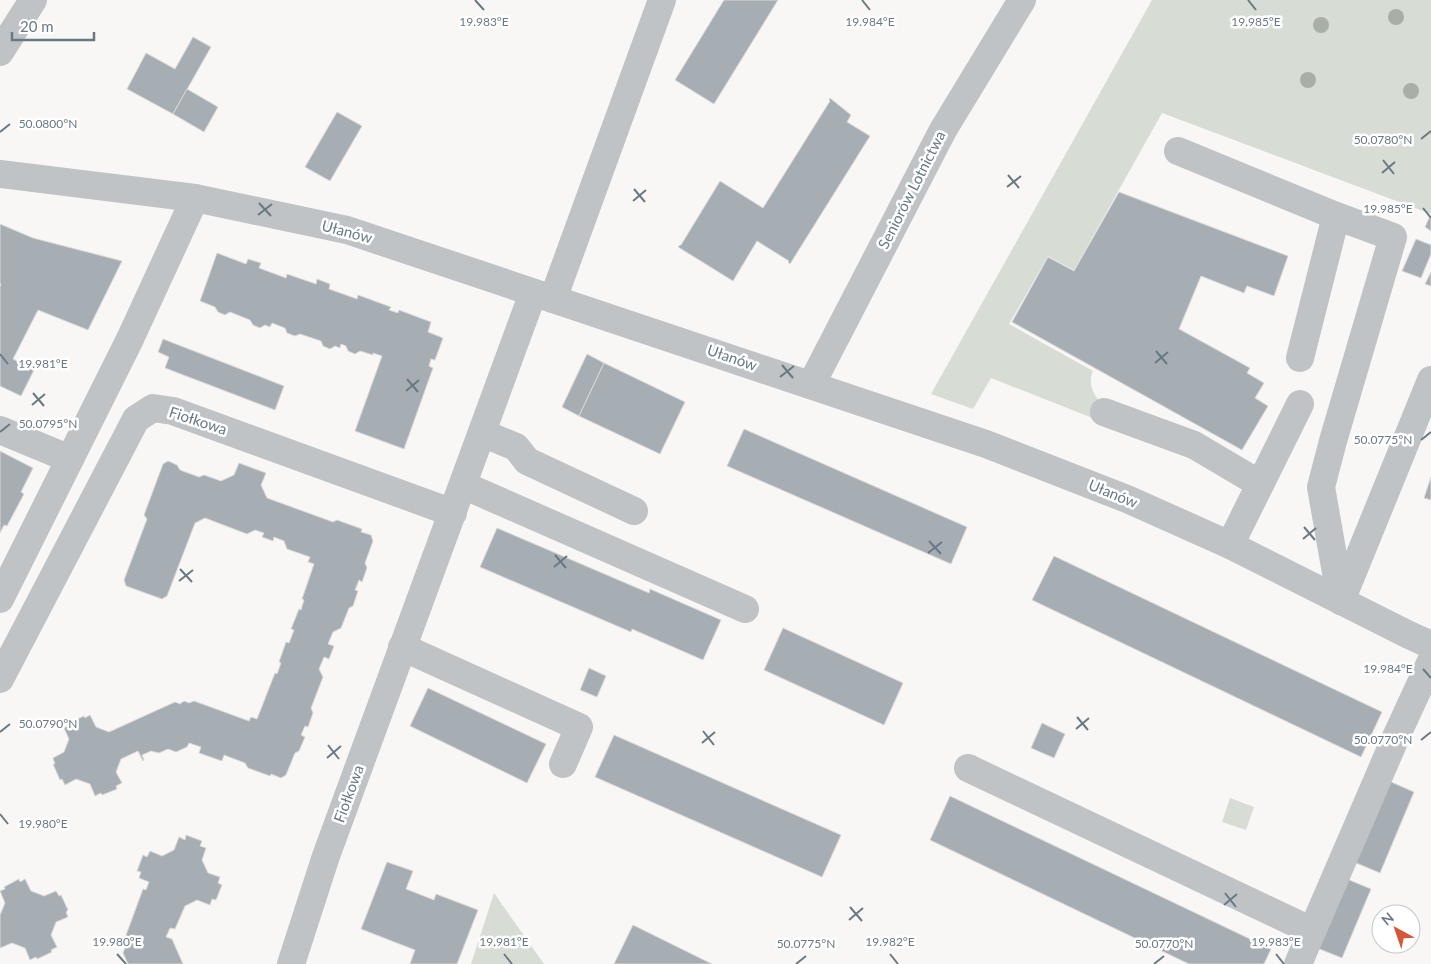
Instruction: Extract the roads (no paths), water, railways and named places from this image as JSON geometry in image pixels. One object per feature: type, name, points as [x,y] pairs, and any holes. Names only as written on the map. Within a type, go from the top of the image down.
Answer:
[{"type":"street","points":[[0,52],[33,0]]},
{"type":"street","name":"Fiołkowa","points":[[291,964],[326,856],[482,433],[543,296],[662,0]]},
{"type":"street","name":"Seniorów Lotnictwa","points":[[811,384],[943,130],[1022,0]]},
{"type":"street","points":[[1178,151],[1336,216],[1393,237],[1321,487],[1341,601]]},
{"type":"street","name":"Ułanów","points":[[0,174],[195,198],[347,230],[986,444],[1128,499],[1230,545],[1409,635],[1431,644]]},
{"type":"street","points":[[0,599],[130,339],[195,198]]},
{"type":"street","points":[[1300,358],[1336,216]]},
{"type":"street","points":[[1341,601],[1431,380]]},
{"type":"street","points":[[1230,545],[1300,404]]},
{"type":"street","name":"Fiołkowa","points":[[0,679],[136,419],[153,408],[173,411],[453,513]]},
{"type":"street","points":[[1104,412],[1194,445],[1260,484]]},
{"type":"street","points":[[0,430],[70,458]]},
{"type":"street","points":[[482,433],[516,446],[527,461],[634,511]]},
{"type":"street","points":[[463,485],[745,609]]},
{"type":"street","points":[[402,647],[579,726],[563,764]]},
{"type":"street","points":[[1298,964],[1394,739],[1431,660]]},
{"type":"street","points":[[968,768],[1312,931]]}]
